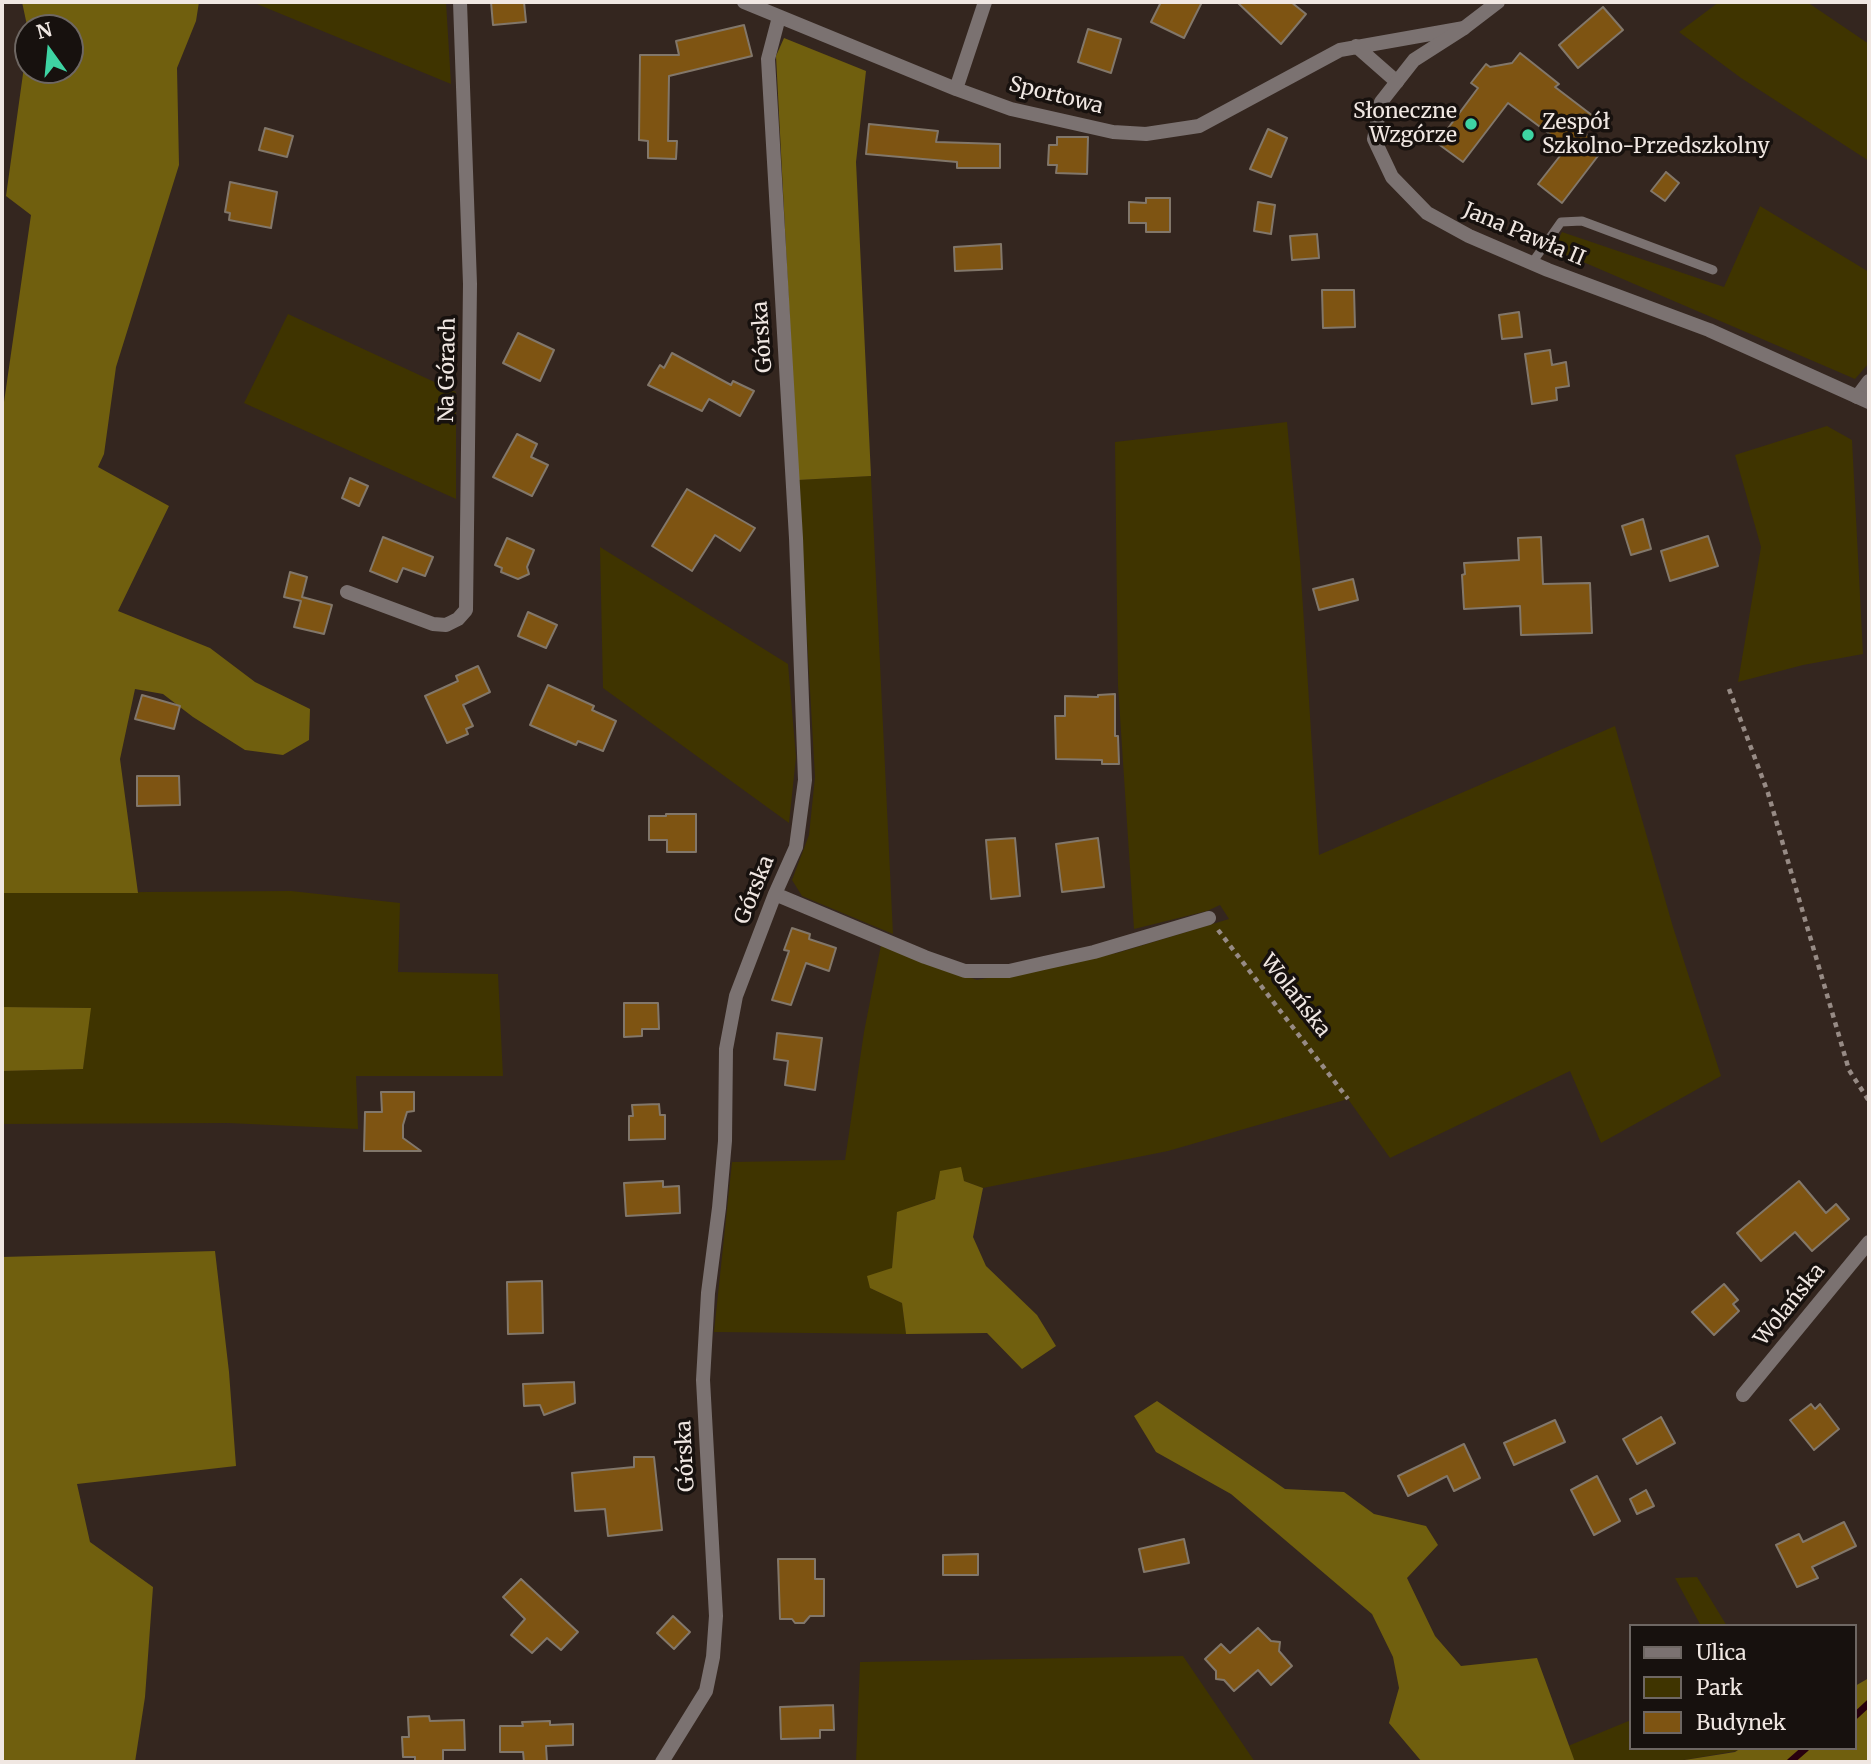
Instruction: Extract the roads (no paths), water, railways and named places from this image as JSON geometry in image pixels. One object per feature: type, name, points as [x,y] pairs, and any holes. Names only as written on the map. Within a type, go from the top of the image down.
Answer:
[{"type":"street","name":"Na Górach","points":[[347,592],[433,624],[446,625],[458,619],[466,610],[470,285],[460,2]]},
{"type":"street","name":"Sportowa","points":[[744,2],[1011,109],[1113,132],[1156,134],[1199,126],[1340,50],[1464,28]]},
{"type":"street","points":[[956,89],[985,2]]},
{"type":"street","name":"Jana Pawła II","points":[[1498,2],[1414,60],[1381,102],[1374,139],[1392,177],[1427,213],[1469,236],[1532,263],[1709,330],[1863,400]]},
{"type":"street","name":"Górska","points":[[662,1762],[706,1691],[713,1657],[716,1616],[703,1380],[708,1293],[725,1141],[726,1049],[736,996],[796,847],[805,780],[796,538],[768,59],[779,17]]},
{"type":"street","points":[[1356,46],[1397,82]]},
{"type":"street","points":[[1863,400],[1869,381]]},
{"type":"street","points":[[775,894],[965,971],[1009,971],[1056,961],[1209,918]]},
{"type":"street","name":"Wolańska","points":[[1743,1395],[1869,1242]]},
{"type":"lane","points":[[1532,263],[1561,222],[1582,221],[1713,270]]},
{"type":"waterway","points":[[1857,1714],[1869,1703]]},
{"type":"waterway","points":[[1790,1762],[1804,1750]]},
{"type":"place","name":"Słoneczne Wzgórze","points":[[1471,124]]},
{"type":"place","name":"Zespół Szkolno-Przedszkolny","points":[[1528,135]]}]
